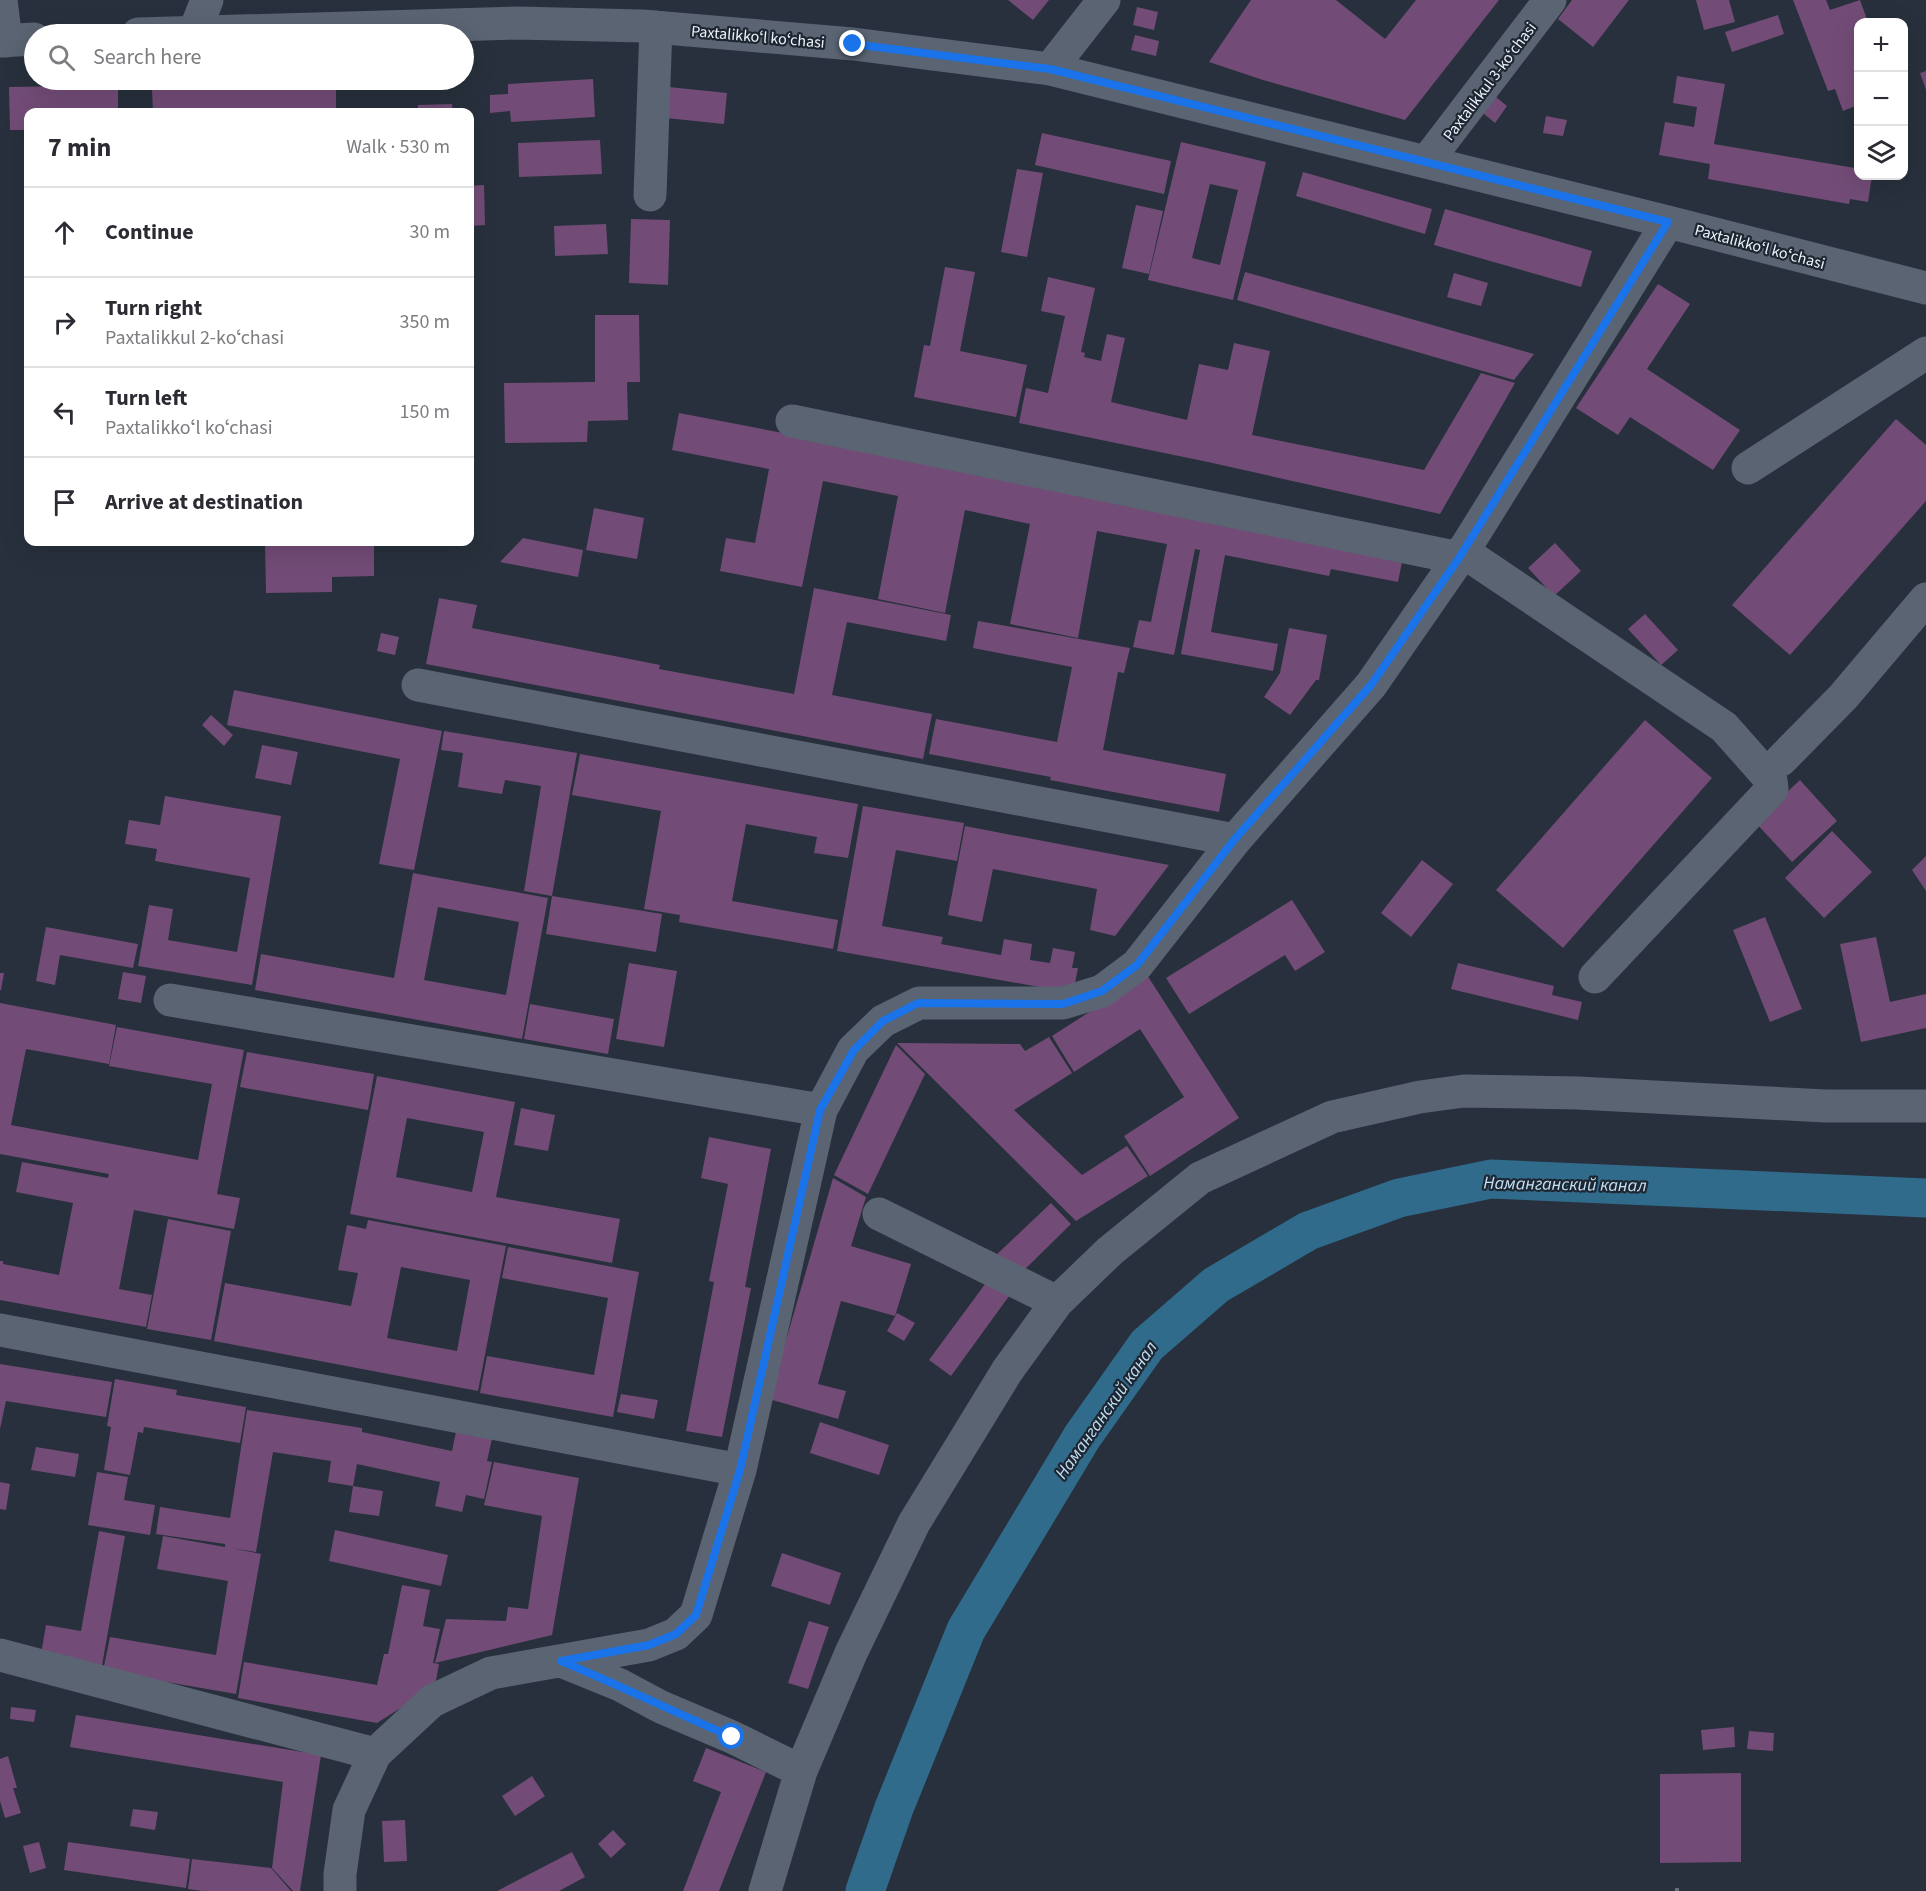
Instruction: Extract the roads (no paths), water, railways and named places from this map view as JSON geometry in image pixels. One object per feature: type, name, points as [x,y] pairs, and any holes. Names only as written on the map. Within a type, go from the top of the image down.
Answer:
[{"type":"street","points":[[1,0],[14,41]]},
{"type":"street","points":[[198,24],[207,0]]},
{"type":"street","points":[[1050,69],[1104,0]]},
{"type":"street","name":"Paxtalikkul 3-koʻchasi","points":[[1427,161],[1550,0]]},
{"type":"street","points":[[650,195],[653,18]]},
{"type":"street","name":"Paxtalikkoʻl koʻchasi","points":[[474,24],[653,18],[1050,69],[1427,161],[1926,288]]},
{"type":"street","points":[[340,1891],[340,1874],[349,1810],[375,1754],[432,1701],[491,1673],[649,1645],[676,1634],[696,1615],[740,1470],[820,1110],[854,1050],[883,1021],[918,1003],[1063,1004],[1102,991],[1137,965],[1234,840],[1371,685],[1461,555],[1668,222]]},
{"type":"street","points":[[1748,468],[1926,353]]},
{"type":"street","points":[[792,421],[1461,555],[1724,727],[1771,780],[1772,789],[1595,977]]},
{"type":"street","points":[[1781,760],[1843,697],[1926,599]]},
{"type":"street","points":[[418,685],[1234,840]]},
{"type":"street","points":[[170,1000],[820,1110]]},
{"type":"street","points":[[765,1891],[801,1770],[851,1653],[914,1523],[1007,1371],[1057,1302],[1110,1251],[1200,1178],[1332,1117],[1398,1102],[1464,1091],[1578,1093],[1825,1106],[1926,1106]]},
{"type":"street","points":[[879,1214],[1057,1302]]},
{"type":"street","points":[[0,1330],[740,1470]]},
{"type":"street","points":[[0,1655],[375,1754]]},
{"type":"street","points":[[561,1661],[620,1685],[661,1707],[801,1770]]},
{"type":"waterway","name":"Наманганский канал","points":[[865,1891],[894,1808],[966,1630],[1082,1437],[1147,1345],[1216,1285],[1308,1231],[1399,1198],[1491,1179],[1926,1198]]}]
